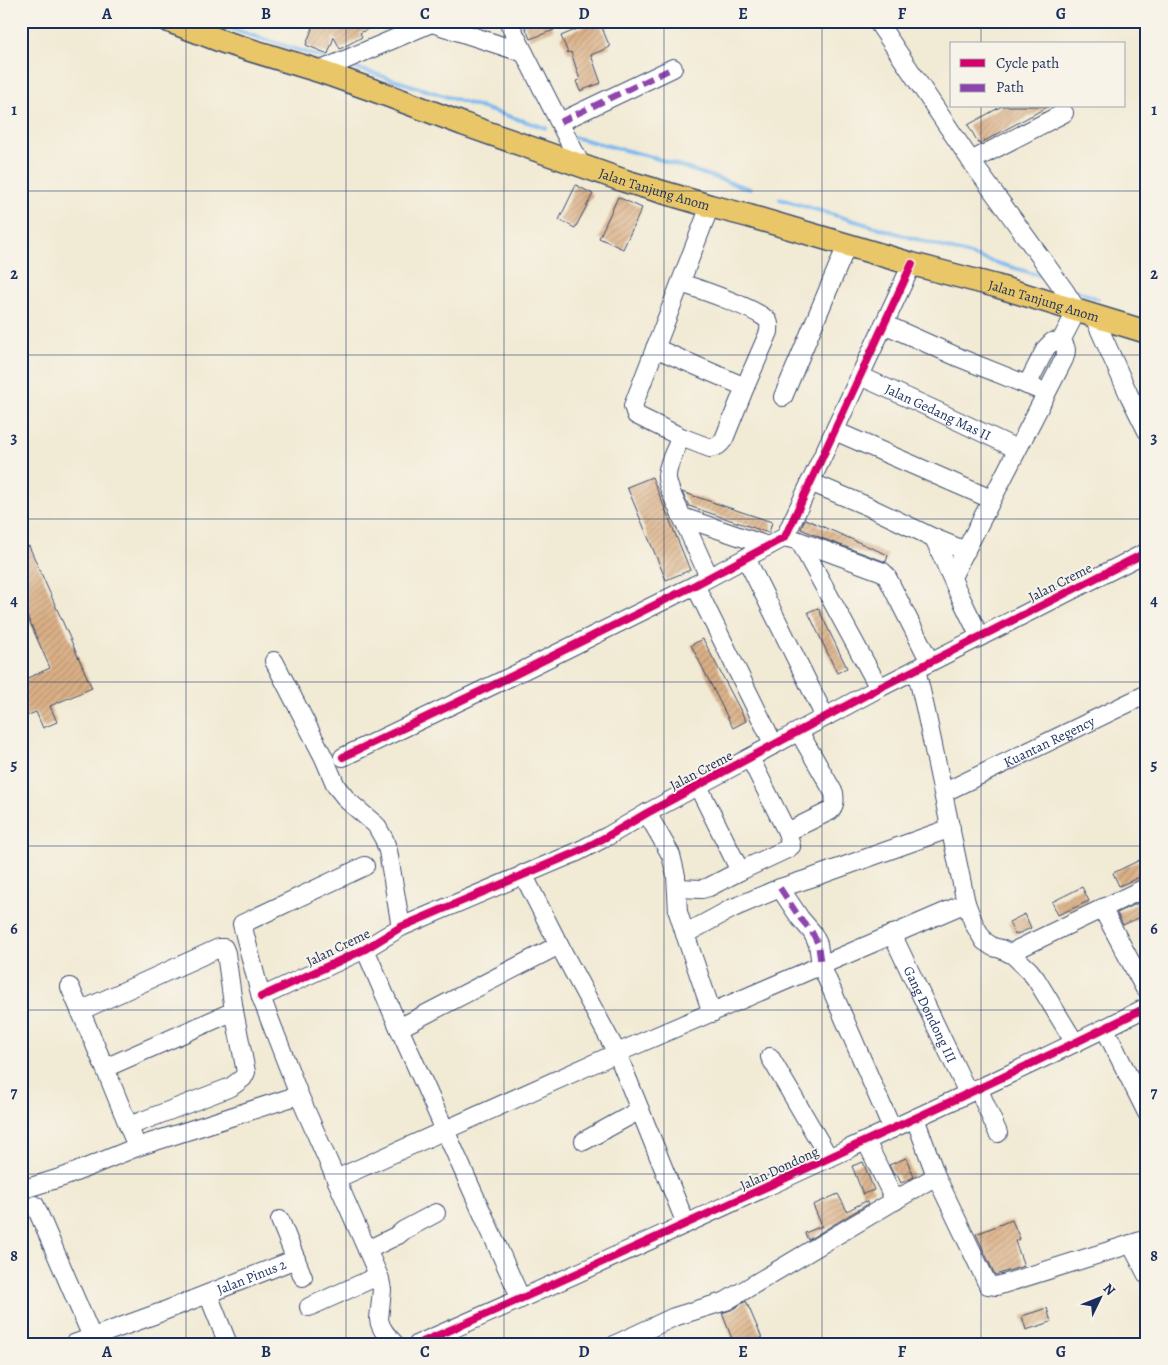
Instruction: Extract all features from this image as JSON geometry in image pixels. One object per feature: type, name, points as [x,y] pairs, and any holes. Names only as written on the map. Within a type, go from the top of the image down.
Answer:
[{"type":"main road","name":"Jalan Tanjung Anom","points":[[169,21],[224,42],[319,71],[582,167],[710,206],[996,286],[1147,332]]},
{"type":"street","points":[[508,21],[582,167]]},
{"type":"street","points":[[877,21],[971,161],[1065,291],[1085,313],[1147,431]]},
{"type":"street","points":[[319,71],[434,22],[524,53]]},
{"type":"street","points":[[560,122],[673,68]]},
{"type":"street","points":[[971,161],[1064,113]]},
{"type":"street","points":[[681,283],[726,299],[762,315],[770,326],[724,439],[715,448],[680,437],[636,415],[633,406],[710,206]]},
{"type":"street","points":[[783,397],[847,245]]},
{"type":"street","points":[[879,688],[792,540],[810,482],[912,264]]},
{"type":"street","points":[[1027,385],[1046,348],[1052,342],[1060,341],[1085,313]]},
{"type":"street","points":[[884,324],[960,358],[1047,393]]},
{"type":"street","points":[[952,577],[1047,393],[1066,352],[1065,346],[1060,341]]},
{"type":"street","points":[[655,348],[744,387]]},
{"type":"street","name":"Jalan Gedang Mas II","points":[[860,376],[1018,449]]},
{"type":"street","points":[[835,431],[992,499]]},
{"type":"street","points":[[680,437],[669,466],[668,484],[682,517],[702,581],[774,745]]},
{"type":"street","points":[[810,482],[966,551]]},
{"type":"street","points":[[682,517],[768,546]]},
{"type":"street","points":[[934,538],[980,637]]},
{"type":"street","points":[[343,757],[512,676],[768,546],[792,540],[883,572],[886,575],[923,666],[926,712],[966,903],[974,924],[984,941],[1012,955],[1029,970],[1075,1043]]},
{"type":"street","name":"Jalan Creme","points":[[260,997],[365,949],[401,927],[576,852],[608,836],[879,688],[1147,552]]},
{"type":"street","points":[[746,558],[825,717]]},
{"type":"street","points":[[274,661],[324,758],[336,786],[348,802],[376,825],[384,839],[388,851],[401,927]]},
{"type":"street","name":"Kuantan Regency","points":[[951,790],[1147,694]]},
{"type":"street","points":[[787,832],[830,811],[835,801],[834,793],[799,732]]},
{"type":"street","points":[[677,888],[702,889],[709,887],[789,848],[790,842],[787,832],[750,758]]},
{"type":"street","points":[[698,786],[740,871]]},
{"type":"street","points":[[647,813],[671,855],[675,869],[678,912],[712,1013]]},
{"type":"street","points":[[685,934],[733,908],[780,888],[951,828]]},
{"type":"street","points":[[365,866],[242,924],[260,997],[299,1095],[378,1276],[382,1290],[379,1323],[392,1343]]},
{"type":"street","points":[[523,874],[617,1053],[686,1224]]},
{"type":"street","points":[[1018,948],[1147,887]]},
{"type":"street","points":[[780,888],[812,932],[818,944],[821,965],[892,1129]]},
{"type":"street","points":[[336,1179],[617,1053],[966,903]]},
{"type":"street","points":[[1102,908],[1144,987]]},
{"type":"street","name":"Gang Dondong III","points":[[892,934],[973,1091],[998,1133]]},
{"type":"street","points":[[399,1028],[559,945]]},
{"type":"street","points":[[80,1011],[224,948],[246,1072],[243,1078],[231,1087],[129,1126]]},
{"type":"street","points":[[365,949],[521,1300]]},
{"type":"street","points":[[70,987],[137,1147]]},
{"type":"street","name":"Jalan Dondong","points":[[418,1344],[521,1300],[916,1118],[1105,1029],[1147,1007]]},
{"type":"street","points":[[105,1068],[234,1011]]},
{"type":"street","points":[[1105,1029],[1147,1113]]},
{"type":"street","points":[[770,1057],[829,1158]]},
{"type":"street","points":[[21,1190],[66,1176],[137,1147],[299,1095]]},
{"type":"street","points":[[584,1141],[640,1110]]},
{"type":"street","points":[[916,1118],[936,1176],[988,1285],[997,1286],[1011,1282],[1139,1241],[1147,1275]]},
{"type":"street","points":[[866,1141],[895,1201]]},
{"type":"street","points":[[616,1344],[674,1317],[726,1301],[936,1176]]},
{"type":"street","points":[[35,1204],[94,1340]]},
{"type":"street","points":[[367,1250],[398,1235],[436,1212]]},
{"type":"street","name":"Jalan Pinus 2","points":[[280,1220],[303,1277]]},
{"type":"street","name":"Jalan Pinus 2","points":[[74,1344],[94,1340],[296,1259]]},
{"type":"street","points":[[309,1307],[378,1276]]},
{"type":"street","name":"Jalan Pinus 2","points":[[208,1294],[228,1344]]},
{"type":"building","points":[[309,21],[383,21],[360,33],[362,37],[340,49],[334,37],[328,54],[306,45],[312,29]]},
{"type":"building","points":[[523,21],[550,21],[554,30],[530,39]]},
{"type":"building","points":[[599,21],[610,47],[591,55],[601,83],[580,91],[576,81],[580,80],[571,52],[568,53],[561,36]]},
{"type":"building","points":[[998,108],[1045,108],[979,144],[968,125]]},
{"type":"building","points":[[576,185],[593,194],[575,228],[559,220]]},
{"type":"building","points":[[618,197],[642,208],[623,249],[599,238]]},
{"type":"building","points":[[652,477],[690,570],[666,580],[627,487]]},
{"type":"building","points":[[682,492],[772,522],[769,533],[689,506]]},
{"type":"building","points":[[805,519],[888,555],[886,562],[801,529]]},
{"type":"building","points":[[29,546],[92,688],[50,706],[57,722],[43,728],[36,712],[21,718],[21,681],[50,668],[21,602],[21,549]]},
{"type":"building","points":[[818,608],[847,668],[837,673],[808,612]]},
{"type":"building","points":[[703,639],[746,721],[733,728],[691,645]]},
{"type":"building","points":[[1144,858],[1147,864],[1147,874],[1119,886],[1113,873]]},
{"type":"building","points":[[1082,887],[1089,901],[1058,915],[1052,902]]},
{"type":"building","points":[[1147,899],[1147,914],[1123,925],[1117,913]]},
{"type":"building","points":[[1025,914],[1031,928],[1015,935],[1009,922]]},
{"type":"building","points":[[906,1158],[914,1177],[901,1183],[897,1174],[894,1175],[889,1165]]},
{"type":"building","points":[[863,1162],[874,1190],[863,1194],[852,1166]]},
{"type":"building","points":[[838,1194],[847,1211],[866,1201],[868,1204],[808,1240],[805,1233],[822,1226],[813,1205]]},
{"type":"building","points":[[1012,1220],[1020,1239],[1015,1241],[1024,1266],[995,1275],[976,1234]]},
{"type":"building","points":[[746,1301],[762,1338],[748,1344],[734,1344],[722,1313]]},
{"type":"building","points":[[1047,1308],[1051,1322],[1026,1330],[1022,1316]]},
{"type":"waterway","points":[[219,25],[324,58]]},
{"type":"waterway","points":[[350,66],[546,128]]},
{"type":"waterway","points":[[573,137],[652,157],[750,189]]},
{"type":"waterway","points":[[780,199],[1048,279]]},
{"type":"waterway","points":[[1071,288],[1098,299]]},
{"type":"marked path","points":[[560,122],[673,68]]},
{"type":"marked path","points":[[780,888],[812,932],[818,944],[821,965]]},
{"type":"cycle path","points":[[343,757],[695,585],[785,537],[912,264]]},
{"type":"cycle path","points":[[261,997],[365,949],[401,927],[577,852],[879,688],[1147,552]]},
{"type":"cycle path","points":[[418,1344],[634,1248],[1036,1062],[1147,1007]]}]
